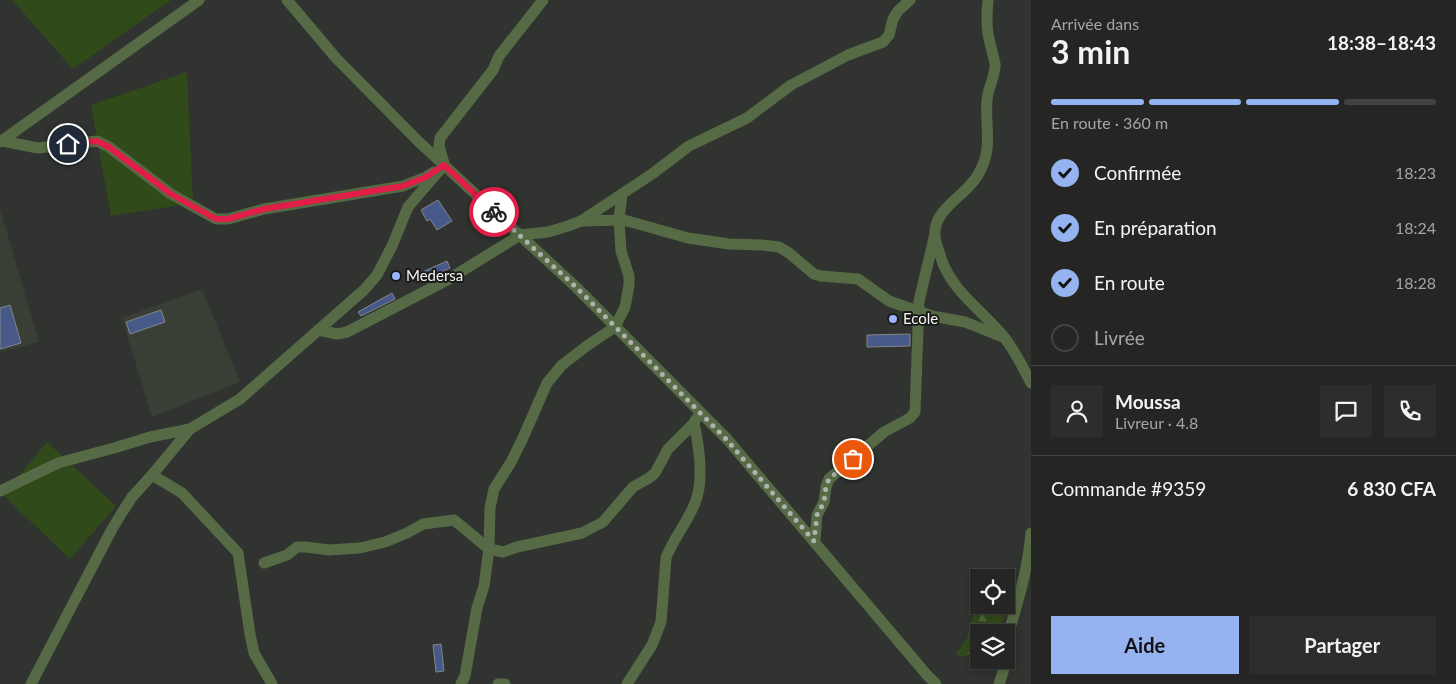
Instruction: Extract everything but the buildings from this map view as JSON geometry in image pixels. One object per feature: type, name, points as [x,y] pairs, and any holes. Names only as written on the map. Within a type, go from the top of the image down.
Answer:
[{"type":"street","points":[[1,141],[199,0]]},
{"type":"street","points":[[287,0],[336,58],[444,165],[576,287],[726,439],[927,676],[936,684]]},
{"type":"street","points":[[444,165],[439,146],[440,138],[485,82],[499,56],[544,0]]},
{"type":"street","points":[[318,330],[337,334],[347,332],[449,279],[520,235],[548,232],[581,220],[652,174],[689,146],[747,118],[791,85],[848,55],[883,42],[889,35],[893,19],[898,11],[910,0]]},
{"type":"street","points":[[814,541],[817,515],[824,502],[829,479],[884,432],[910,418],[915,412],[919,301],[936,226],[942,212],[970,186],[985,160],[987,147],[987,100],[995,66],[987,32],[986,12],[988,0]]},
{"type":"street","points":[[1,141],[38,148],[97,141],[109,147],[171,194],[216,219],[228,219],[264,209],[403,186],[426,177],[444,165]]},
{"type":"street","points":[[31,684],[112,529],[132,497],[190,429],[240,399],[364,290],[377,276],[408,207],[444,165]]},
{"type":"street","points":[[461,684],[465,676],[477,608],[484,586],[489,549],[490,508],[494,490],[522,440],[547,383],[562,365],[615,327],[625,307],[629,276],[621,251],[619,220],[622,194]]},
{"type":"street","points":[[581,220],[624,220],[688,238],[730,244],[779,247],[814,274],[858,279],[889,301],[918,312],[966,322],[1004,338]]},
{"type":"street","points":[[934,236],[948,276],[957,289],[1004,338],[1022,363],[1031,383]]},
{"type":"street","points":[[264,563],[287,555],[297,547],[329,550],[360,548],[385,542],[423,524],[443,520],[454,520],[489,549],[504,552],[517,547],[582,533],[603,522],[633,487],[655,473],[668,449],[694,423],[700,412]]},
{"type":"street","points":[[626,684],[652,645],[661,622],[666,558],[695,504],[700,490],[699,447],[694,423]]},
{"type":"street","points":[[0,491],[58,463],[150,436],[190,429]]},
{"type":"street","points":[[152,475],[182,493],[238,552],[254,653],[272,684]]},
{"type":"street","points":[[1011,624],[1030,548],[1031,532]]},
{"type":"street","points":[[999,684],[1004,669]]},
{"type":"street","points":[[498,684],[505,684]]},
{"type":"shaded area","points":[[0,209],[39,342],[0,352]]},
{"type":"shaded area","points":[[202,289],[240,382],[152,417],[122,318]]},
{"type":"green space","points":[[12,0],[171,0],[73,69]]},
{"type":"green space","points":[[187,72],[193,203],[111,216],[91,105]]},
{"type":"green space","points":[[47,442],[116,506],[70,559],[3,495]]},
{"type":"green space","points":[[974,614],[1005,614],[1002,624],[971,624]]},
{"type":"green space","points":[[970,628],[970,654],[962,657],[956,654],[967,638]]},
{"type":"way so far","points":[[494,212],[576,287],[726,439],[814,541],[817,515],[824,502],[829,479],[853,459]]},
{"type":"place","name":"Medersa","points":[[396,276]]},
{"type":"place","name":"Ecole","points":[[893,319]]},
{"type":"route","points":[[68,144],[97,141],[109,147],[171,194],[216,219],[228,219],[264,209],[403,186],[426,177],[444,165],[494,212]]}]
